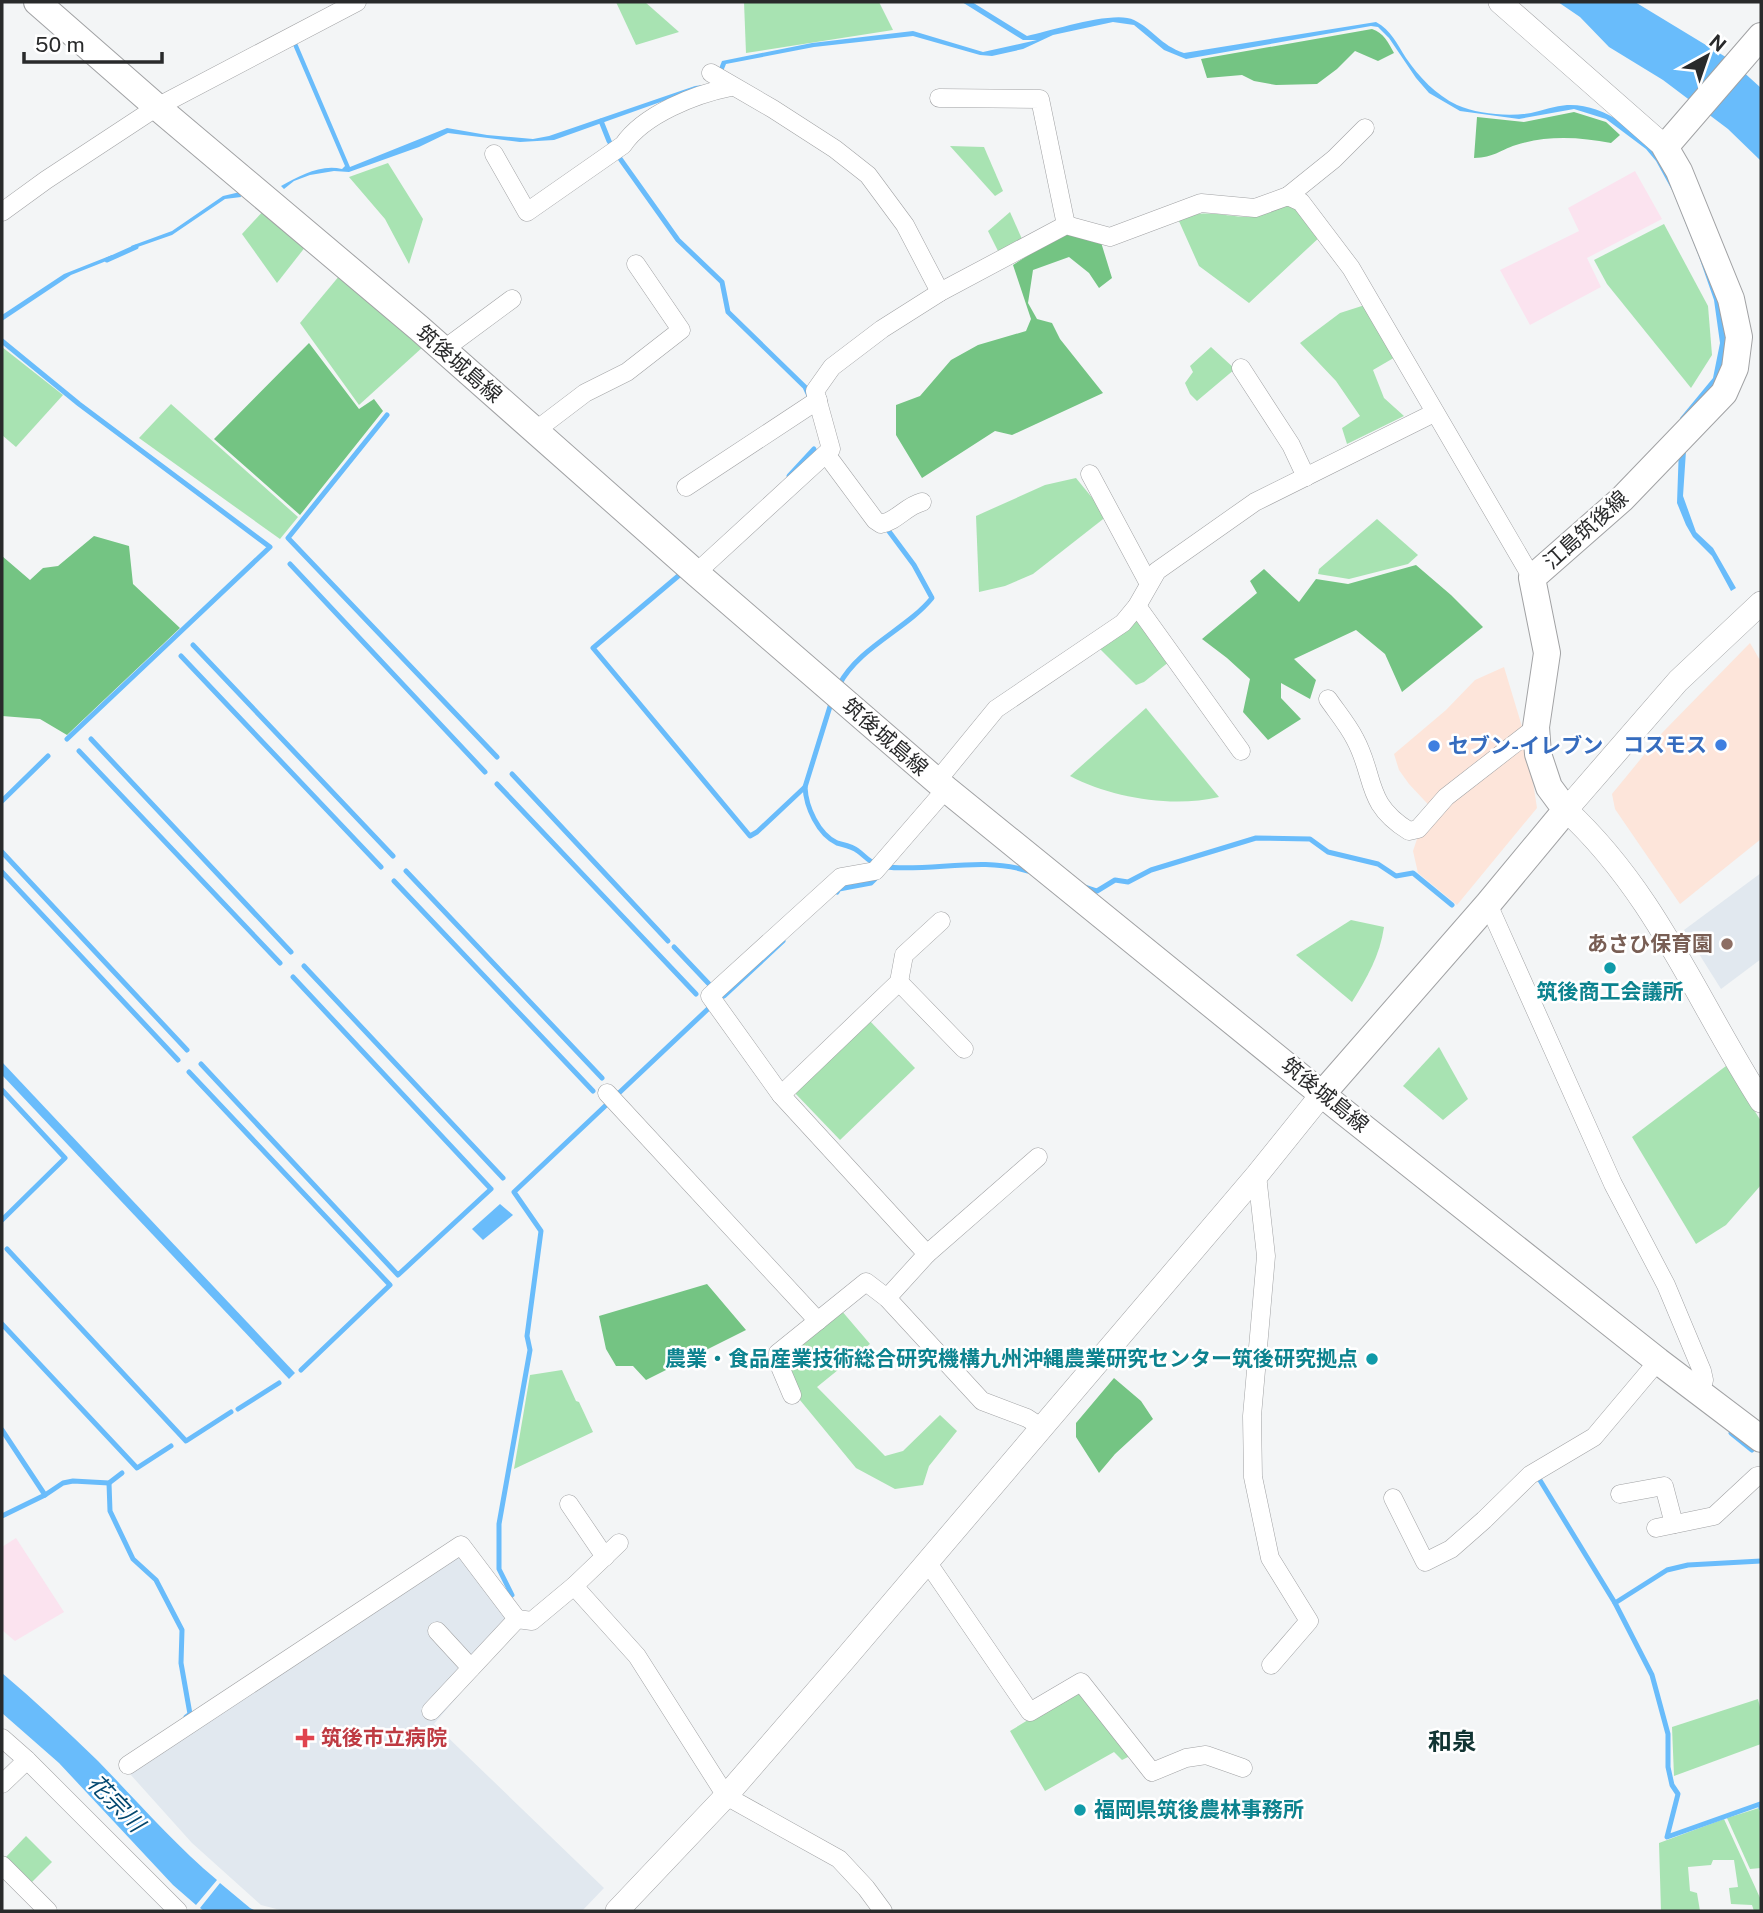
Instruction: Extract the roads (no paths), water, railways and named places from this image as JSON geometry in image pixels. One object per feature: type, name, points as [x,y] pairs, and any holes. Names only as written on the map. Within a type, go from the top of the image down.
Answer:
[{"type":"main road","name":"筑後城島線","points":[[37,2],[443,350],[941,785],[1323,1094],[1658,1361],[1761,1439]]},
{"type":"main road","points":[[1665,147],[1755,49]]},
{"type":"main road","name":"江島筑後線","points":[[1566,810],[1555,798],[1538,754],[1536,727],[1547,653],[1532,578],[1622,499],[1724,393],[1735,368],[1739,337],[1731,299],[1679,171],[1665,147]]},
{"type":"main road","points":[[1323,1094],[1489,904],[1566,810]]},
{"type":"street","points":[[2,212],[157,107],[357,2]]},
{"type":"street","points":[[1500,2],[1665,147]]},
{"type":"street","points":[[711,73],[835,149],[869,175],[905,225],[940,292]]},
{"type":"street","points":[[494,154],[527,212],[623,145],[631,134],[675,105],[700,94],[731,87]]},
{"type":"street","points":[[939,97],[1040,99],[1066,225]]},
{"type":"street","points":[[696,573],[831,449],[816,391],[832,367],[882,329],[940,292],[1066,225],[1110,237],[1201,202],[1255,208],[1288,196],[1334,159],[1365,128]]},
{"type":"street","points":[[1288,196],[1301,202],[1351,268],[1532,578]]},
{"type":"street","points":[[535,431],[585,393],[626,372],[681,330],[636,264]]},
{"type":"street","points":[[443,350],[512,299]]},
{"type":"street","points":[[1241,368],[1291,444],[1306,477]]},
{"type":"street","points":[[686,487],[818,400]]},
{"type":"street","points":[[927,1254],[782,1096],[710,996],[841,877],[875,871],[996,709],[1123,623],[1137,606],[1157,571],[1255,502],[1434,413]]},
{"type":"street","points":[[826,454],[875,520],[881,524],[890,522],[912,504],[922,502]]},
{"type":"street","points":[[1090,474],[1149,584]]},
{"type":"street","points":[[1761,603],[1678,681],[1566,810],[1586,829],[1639,894],[1678,955],[1761,1101]]},
{"type":"street","points":[[1137,606],[1241,751]]},
{"type":"street","points":[[1328,699],[1356,740],[1377,800],[1393,821],[1409,831],[1418,829],[1446,797],[1536,727]]},
{"type":"street","points":[[1489,904],[1613,1184],[1667,1286],[1702,1371],[1704,1380],[1700,1394]]},
{"type":"street","points":[[782,1096],[899,982],[904,955],[941,921]]},
{"type":"street","points":[[899,982],[964,1049]]},
{"type":"street","points":[[607,1093],[818,1321]]},
{"type":"street","points":[[617,1911],[726,1796],[929,1563],[1323,1094]]},
{"type":"street","points":[[887,1298],[927,1254],[1038,1157]]},
{"type":"street","points":[[1257,1175],[1266,1256],[1252,1416],[1253,1477],[1270,1558],[1309,1621],[1271,1665]]},
{"type":"street","points":[[792,1395],[778,1362],[778,1353],[866,1282],[887,1298],[982,1401],[1027,1418],[1041,1427]]},
{"type":"street","points":[[1393,1498],[1425,1562],[1459,1542],[1530,1475],[1594,1437],[1658,1361]]},
{"type":"street","points":[[1620,1494],[1664,1486],[1665,1526],[1714,1516],[1757,1476],[1761,1476]]},
{"type":"street","points":[[569,1504],[605,1557]]},
{"type":"street","points":[[128,1765],[461,1545],[517,1619],[531,1621],[620,1543]]},
{"type":"street","points":[[929,1563],[1030,1712],[1082,1682],[1152,1772],[1186,1758],[1206,1755],[1243,1768]]},
{"type":"street","points":[[574,1586],[637,1656],[726,1796],[839,1859],[883,1911]]},
{"type":"street","points":[[431,1711],[517,1619]]},
{"type":"street","points":[[437,1631],[471,1668]]},
{"type":"street","points":[[2,1738],[178,1911]]},
{"type":"street","points":[[2,1784],[27,1760]]},
{"type":"street","points":[[2,1865],[47,1911]]},
{"type":"water","points":[[962,2],[972,2],[1027,36],[1098,19],[1134,20],[1169,46],[1184,53],[1376,22],[1390,33],[1422,79],[1457,105],[1484,113],[1513,115],[1567,105],[1581,106],[1607,114],[1632,130],[1661,160],[1722,310],[1725,352],[1720,376],[1686,451],[1683,496],[1696,532],[1713,548],[1736,588],[1731,591],[1712,556],[1693,537],[1677,503],[1680,418],[1713,378],[1720,343],[1714,300],[1698,254],[1673,192],[1646,149],[1606,119],[1574,109],[1519,119],[1460,111],[1429,93],[1389,38],[1378,27],[1371,26],[1186,59],[1164,50],[1134,25],[1113,22],[1053,35],[1023,49],[992,56],[913,36],[814,47],[726,64],[722,74],[718,71],[722,61],[812,43],[913,31],[983,52],[1037,40],[1023,40]]},
{"type":"water","points":[[1558,2],[1635,2],[1729,59],[1761,88],[1761,161],[1728,129],[1663,80],[1609,47],[1580,17]]},
{"type":"water","points":[[297,43],[350,167],[447,128],[533,139],[549,136],[695,86],[711,84],[554,140],[520,142],[448,133],[419,147],[349,172],[334,171],[310,175],[294,181],[284,189],[281,186],[310,172],[326,168],[342,169],[345,166],[293,45]]},
{"type":"water","points":[[240,192],[241,197],[225,199],[172,235],[132,249],[131,246],[172,231],[223,196]]},
{"type":"water","points":[[112,255],[114,258],[71,275],[2,321],[2,315],[64,274]]},
{"type":"water","points":[[2,1062],[295,1373],[289,1379],[2,1075]]},
{"type":"water","points":[[500,1204],[513,1215],[483,1240],[472,1229]]},
{"type":"water","name":"花宗川","points":[[2,1673],[98,1761],[171,1837],[217,1880],[196,1905],[173,1885],[59,1763],[2,1713]]},
{"type":"water","points":[[220,1883],[256,1911],[204,1911],[200,1908]]},
{"type":"waterway","points":[[601,121],[621,160],[678,240],[722,282],[728,312],[805,387],[810,398]]},
{"type":"waterway","points":[[107,260],[136,247]]},
{"type":"waterway","points":[[2,341],[79,404],[270,547],[67,739]]},
{"type":"waterway","points":[[387,415],[288,538],[497,757]]},
{"type":"waterway","points":[[789,476],[814,449]]},
{"type":"waterway","points":[[839,685],[858,660],[932,598],[914,565],[885,526]]},
{"type":"waterway","points":[[290,564],[485,772]]},
{"type":"waterway","points":[[683,572],[593,648],[750,836],[805,787]]},
{"type":"waterway","points":[[193,645],[393,856]]},
{"type":"waterway","points":[[181,656],[381,867]]},
{"type":"waterway","points":[[832,700],[805,787],[808,803],[814,819],[830,839],[853,848],[876,864]]},
{"type":"waterway","points":[[91,739],[291,952]]},
{"type":"waterway","points":[[79,751],[280,963]]},
{"type":"waterway","points":[[2,801],[48,756]]},
{"type":"waterway","points":[[512,774],[668,941]]},
{"type":"waterway","points":[[497,784],[696,994]]},
{"type":"waterway","points":[[1085,887],[1097,891],[1115,880],[1128,882],[1151,870],[1256,838],[1310,839],[1328,852],[1378,864],[1396,876],[1413,873],[1452,905]]},
{"type":"waterway","points":[[2,852],[187,1050]]},
{"type":"waterway","points":[[885,867],[921,868],[975,864],[1028,871]]},
{"type":"waterway","points":[[406,871],[602,1078]]},
{"type":"waterway","points":[[2,872],[178,1060]]},
{"type":"waterway","points":[[837,892],[839,889],[871,883],[878,876]]},
{"type":"waterway","points":[[394,881],[593,1091]]},
{"type":"waterway","points":[[724,996],[783,941]]},
{"type":"waterway","points":[[674,947],[709,984]]},
{"type":"waterway","points":[[304,966],[503,1178]]},
{"type":"waterway","points":[[201,1064],[398,1275],[491,1189],[293,977]]},
{"type":"waterway","points":[[512,1595],[499,1569],[499,1524],[530,1350],[527,1336],[541,1231],[514,1192],[709,1008]]},
{"type":"waterway","points":[[189,1072],[390,1285],[301,1370]]},
{"type":"waterway","points":[[2,1090],[65,1158],[2,1220]]},
{"type":"waterway","points":[[7,1249],[186,1441],[231,1412]]},
{"type":"waterway","points":[[2,1324],[137,1468],[171,1446]]},
{"type":"waterway","points":[[238,1409],[279,1383]]},
{"type":"waterway","points":[[2,1430],[45,1495],[2,1516]]},
{"type":"waterway","points":[[1731,1433],[1752,1450]]},
{"type":"waterway","points":[[45,1495],[63,1483],[109,1483],[122,1473]]},
{"type":"waterway","points":[[1538,1477],[1615,1603],[1652,1675],[1668,1734],[1668,1767],[1672,1785],[1678,1794],[1667,1837],[1760,1804],[1761,1808]]},
{"type":"waterway","points":[[109,1483],[110,1511],[133,1559],[156,1580],[182,1630],[181,1663],[190,1714],[186,1717]]},
{"type":"waterway","points":[[1615,1603],[1667,1570],[1688,1565],[1761,1561]]},
{"type":"place","name":"コスモス","points":[[1721,745]]},
{"type":"place","name":"セブン-イレブン","points":[[1434,746]]},
{"type":"place","name":"あさひ保育園","points":[[1727,944]]},
{"type":"place","name":"筑後商工会議所","points":[[1610,968]]},
{"type":"place","name":"農業・食品産業技術総合研究機構九州沖縄農業研究センター筑後研究拠点","points":[[1372,1359]]},
{"type":"place","name":"筑後市立病院","points":[[305,1738]]},
{"type":"place","name":"福岡県筑後農林事務所","points":[[1080,1810]]},
{"type":"district","name":"和泉","points":[[1452,1742]]}]
